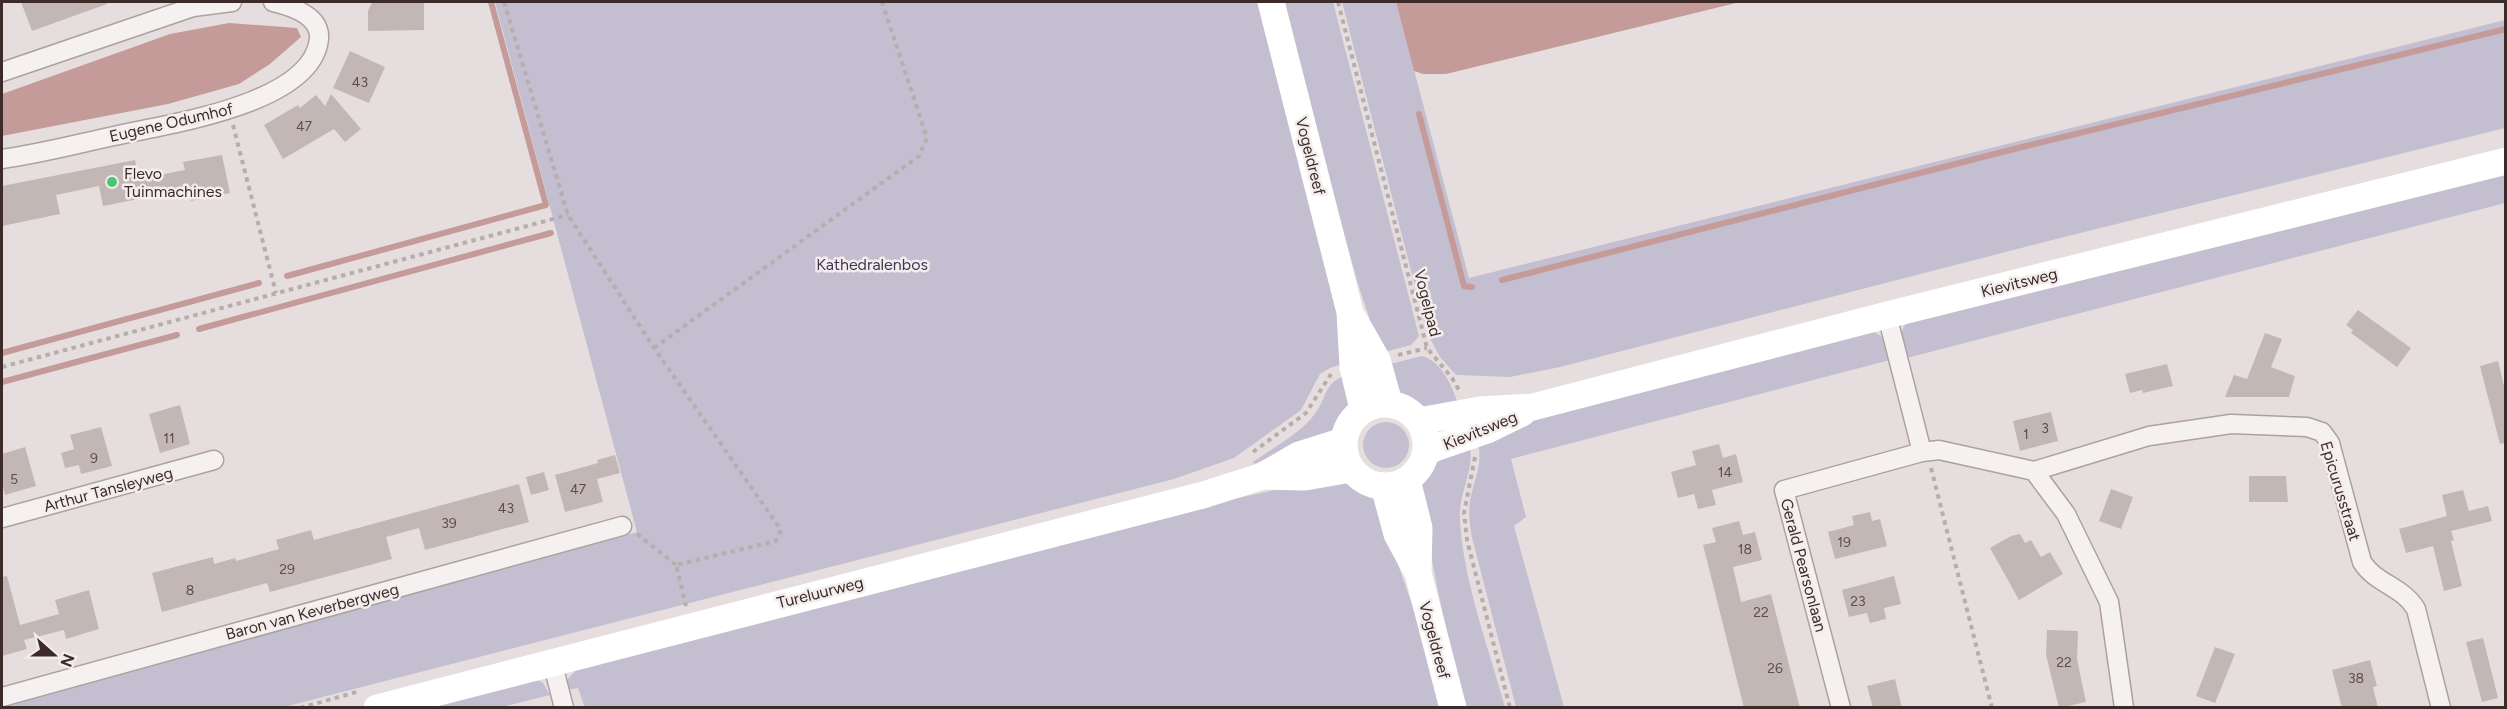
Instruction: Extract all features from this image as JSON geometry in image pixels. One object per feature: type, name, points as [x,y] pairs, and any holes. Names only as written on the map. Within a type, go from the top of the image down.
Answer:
[{"type":"street","points":[[2,72],[193,7],[232,2]]},
{"type":"street","name":"Eugene Odumhof","points":[[2,159],[229,111],[268,94],[304,70],[316,54],[320,35],[312,20],[297,8],[273,2]]},
{"type":"street","name":"Vogeldreef","points":[[1270,2],[1365,363],[1389,403]]},
{"type":"street","name":"Kievitsweg","points":[[1426,451],[1470,424],[1533,407],[1887,315],[2505,161]]},
{"type":"street","points":[[1887,315],[1922,452],[1939,450],[2034,471],[2066,514],[2109,602],[2124,708]]},
{"type":"street","name":"Vogeldreef","points":[[1363,410],[1365,363]]},
{"type":"street","points":[[1380,403],[1389,403],[1411,412],[1419,421],[1424,430],[1426,451],[1416,472],[1396,483],[1371,484],[1351,469],[1346,460],[1343,441],[1350,423],[1363,410],[1380,403]]},
{"type":"street","name":"Kievitsweg","points":[[1419,421],[1470,424]]},
{"type":"street","name":"Epicurusstraat","points":[[2034,471],[2150,436],[2231,424],[2307,427],[2322,432],[2330,443],[2362,562],[2370,574],[2409,598],[2416,609],[2441,708]]},
{"type":"street","name":"Tureluurweg","points":[[377,708],[552,661],[1203,495],[1256,465],[1343,441]]},
{"type":"street","name":"Gerald Pearsonlaan","points":[[1841,708],[1784,490],[1922,452]]},
{"type":"street","name":"Arthur Tansleyweg","points":[[2,518],[214,460]]},
{"type":"street","name":"Tureluurweg","points":[[1256,465],[1305,477],[1351,469]]},
{"type":"street","name":"Vogeldreef","points":[[1396,483],[1397,534],[1418,573],[1453,708]]},
{"type":"street","name":"Baron van Keverbergweg","points":[[2,697],[622,526]]},
{"type":"street","points":[[552,661],[564,708]]},
{"type":"path","points":[[504,2],[568,215],[654,348],[781,530],[776,541],[676,565]]},
{"type":"path","points":[[654,348],[919,156],[927,138],[882,2]]},
{"type":"path","name":"Vogelpad","points":[[1338,2],[1427,348],[1452,378],[1470,424],[1475,464],[1464,513],[1467,540],[1510,708]]},
{"type":"path","points":[[229,111],[276,293]]},
{"type":"path","points":[[2,367],[568,215]]},
{"type":"path","points":[[1256,465],[1306,413],[1332,372],[1427,348]]},
{"type":"path","points":[[1922,452],[1929,462],[1992,708]]},
{"type":"path","points":[[622,526],[628,527],[676,565],[686,607]]},
{"type":"green space","name":"Kathedralenbos","points":[[495,2],[1260,2],[1332,284],[1345,363],[1320,374],[1301,410],[1234,458],[1174,479],[284,707],[2,708],[2,704],[637,532]]},
{"type":"green space","points":[[1280,2],[1333,2],[1419,336],[1411,345],[1381,353],[1358,284]]},
{"type":"green space","points":[[1342,2],[1396,2],[1469,278],[2505,20],[2505,128],[2060,238],[1560,367],[1510,377],[1456,375],[1440,357],[1427,333]]},
{"type":"green space","points":[[2505,170],[2505,203],[1907,358],[1900,334],[1909,318]]},
{"type":"green space","points":[[1868,328],[1884,338],[1890,360],[1511,459],[1526,517],[1514,526],[1564,707],[1516,707],[1472,538],[1469,506],[1479,466],[1478,442],[1536,420]]},
{"type":"green space","points":[[1422,356],[1436,364],[1441,370],[1450,384],[1459,407],[1422,405],[1405,397],[1398,390],[1386,365]]},
{"type":"green space","points":[[1350,374],[1352,402],[1337,429],[1254,464],[1253,462],[1308,422],[1330,385]]},
{"type":"green space","points":[[1386,422],[1402,429],[1409,445],[1402,461],[1386,468],[1370,461],[1363,445],[1370,429]]},
{"type":"green space","points":[[1470,448],[1470,466],[1460,510],[1462,543],[1471,590],[1505,707],[1465,707],[1439,597],[1424,513],[1421,485],[1430,469],[1446,456]]},
{"type":"green space","points":[[1348,480],[1375,498],[1426,645],[1442,707],[585,708],[578,688],[568,690],[567,680],[577,669],[1176,512],[1301,484]]},
{"type":"green space","points":[[537,680],[543,683],[550,695],[502,707],[428,708]]},
{"type":"shaded area","points":[[1396,2],[1740,2],[1446,74],[1423,74],[1414,71]]},
{"type":"shaded area","points":[[229,23],[297,28],[301,37],[270,64],[239,84],[168,104],[2,136],[2,94],[170,34]]},
{"type":"building","points":[[21,2],[107,2],[107,4],[32,31]]},
{"type":"building","points":[[372,2],[424,2],[424,30],[368,31],[368,11]]},
{"type":"building","points":[[350,51],[385,67],[369,103],[333,88]]},
{"type":"building","points":[[331,94],[361,129],[345,142],[334,129],[283,159],[264,125],[298,105],[300,108],[316,95],[325,106]]},
{"type":"building","points":[[222,155],[230,193],[191,201],[189,189],[103,206],[99,186],[56,195],[60,214],[2,226],[2,186],[135,160],[139,179],[185,170],[183,162]]},
{"type":"building","points":[[2358,310],[2411,348],[2397,367],[2351,333],[2353,330],[2346,325]]},
{"type":"building","points":[[2265,333],[2282,339],[2271,367],[2295,376],[2289,397],[2225,397],[2234,375],[2247,379]]},
{"type":"building","points":[[2498,361],[2505,390],[2505,443],[2500,444],[2480,366]]},
{"type":"building","points":[[2167,364],[2173,386],[2143,393],[2142,390],[2130,393],[2125,374]]},
{"type":"building","points":[[180,405],[190,444],[160,453],[149,414]]},
{"type":"building","points":[[2051,412],[2058,441],[2020,451],[2013,421]]},
{"type":"building","points":[[101,427],[112,466],[81,474],[79,465],[65,468],[61,453],[74,449],[70,435]]},
{"type":"building","points":[[1719,444],[1723,458],[1736,454],[1743,482],[1712,490],[1716,505],[1698,509],[1694,494],[1678,498],[1671,472],[1696,465],[1692,451]]},
{"type":"building","points":[[25,447],[36,486],[5,495],[2,481],[2,454]]},
{"type":"building","points":[[615,455],[620,473],[597,479],[603,502],[565,512],[555,475],[598,463],[597,460]]},
{"type":"building","points":[[544,472],[549,490],[531,495],[526,477]]},
{"type":"building","points":[[2249,476],[2286,476],[2288,502],[2249,502]]},
{"type":"building","points":[[519,484],[529,522],[425,550],[419,528],[386,537],[392,559],[270,592],[267,583],[162,612],[152,573],[213,557],[214,564],[235,558],[236,561],[279,549],[276,540],[311,530],[314,540]]},
{"type":"building","points":[[2111,489],[2133,497],[2121,529],[2099,521]]},
{"type":"building","points":[[2463,490],[2469,511],[2488,506],[2492,521],[2451,531],[2454,540],[2451,541],[2462,586],[2444,591],[2433,546],[2406,553],[2399,529],[2447,516],[2442,495]]},
{"type":"building","points":[[1870,512],[1872,521],[1880,519],[1887,546],[1835,559],[1828,532],[1854,525],[1852,516]]},
{"type":"building","points":[[1739,521],[1743,535],[1755,532],[1762,560],[1733,567],[1741,602],[1771,594],[1800,708],[1744,708],[1703,545],[1716,542],[1712,528]]},
{"type":"building","points":[[2020,534],[2025,543],[2031,540],[2041,557],[2050,552],[2063,574],[2019,600],[1990,548],[2011,536]]},
{"type":"building","points":[[7,576],[20,625],[59,614],[55,600],[89,590],[99,629],[66,639],[64,630],[24,640],[27,649],[2,656],[2,577]]},
{"type":"building","points":[[1894,576],[1901,604],[1884,608],[1886,619],[1870,623],[1867,613],[1849,617],[1842,590]]},
{"type":"building","points":[[2047,630],[2078,631],[2077,659],[2086,702],[2059,708],[2046,655]]},
{"type":"building","points":[[2483,638],[2498,698],[2482,702],[2466,642]]},
{"type":"building","points":[[2215,647],[2235,654],[2215,703],[2196,696]]},
{"type":"building","points":[[2370,660],[2377,686],[2373,687],[2378,708],[2342,708],[2332,670]]},
{"type":"building","points":[[1895,679],[1902,708],[1873,708],[1867,686]]},
{"type":"waterway","points":[[287,276],[546,205],[491,2]]},
{"type":"waterway","points":[[1502,280],[2022,147],[2506,29]]},
{"type":"waterway","points":[[1419,114],[1464,286],[1472,287]]},
{"type":"waterway","points":[[199,329],[551,233]]},
{"type":"waterway","points":[[2,353],[259,283]]},
{"type":"waterway","points":[[2,382],[177,335]]},
{"type":"place","name":"Flevo Tuinmachines","points":[[112,182]]}]
